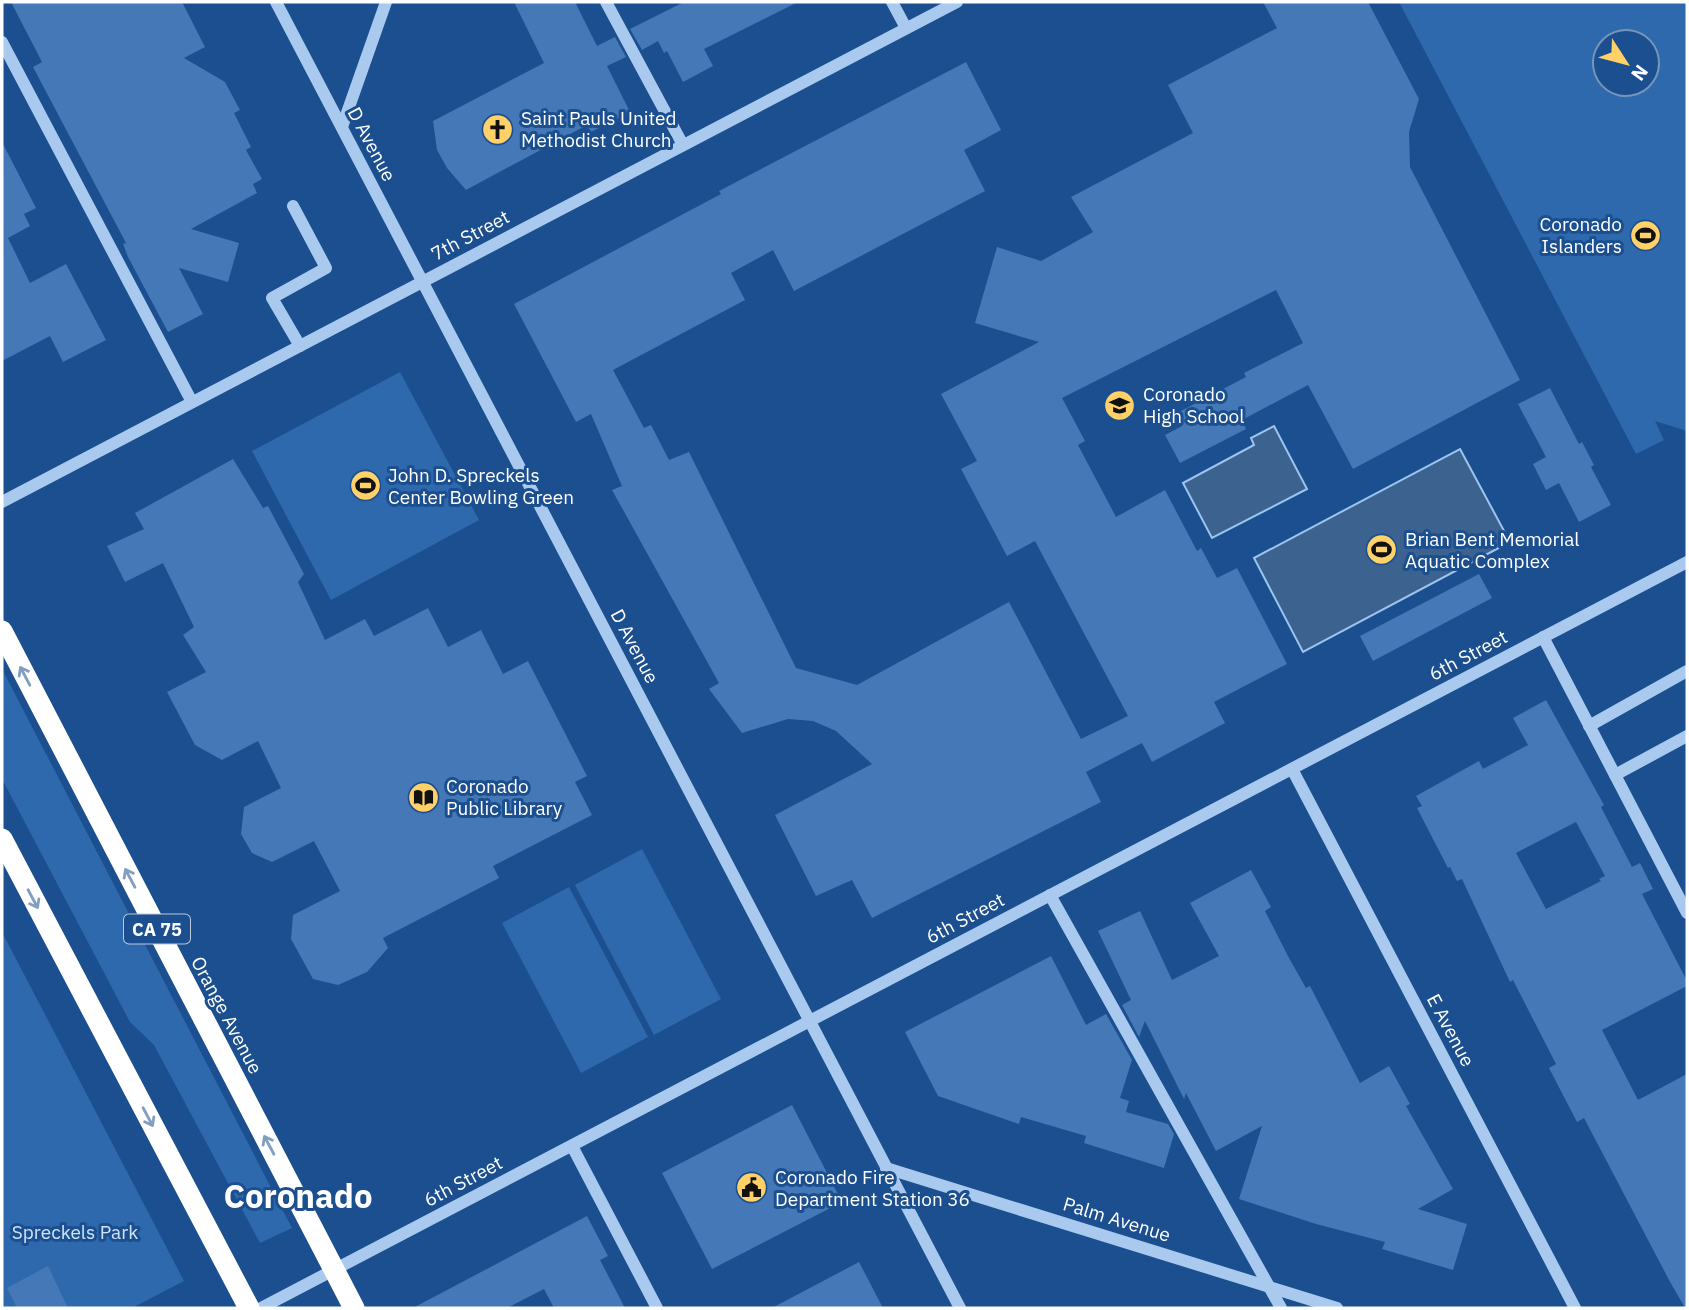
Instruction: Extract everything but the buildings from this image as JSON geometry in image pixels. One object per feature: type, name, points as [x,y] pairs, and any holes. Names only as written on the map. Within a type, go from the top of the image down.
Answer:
[{"type":"highway","name":"Orange Avenue","points":[[2,631],[354,1308]]},
{"type":"highway","points":[[2,839],[249,1308]]},
{"type":"street","name":"D Avenue","points":[[276,2],[960,1308]]},
{"type":"street","points":[[342,127],[386,2]]},
{"type":"street","points":[[606,2],[682,145]]},
{"type":"street","points":[[892,2],[906,29]]},
{"type":"street","name":"7th Street","points":[[2,502],[957,2]]},
{"type":"street","points":[[2,42],[192,402]]},
{"type":"street","points":[[293,206],[326,268],[272,298],[300,346]]},
{"type":"street","name":"6th Street","points":[[261,1308],[1687,562]]},
{"type":"street","points":[[1543,638],[1687,913]]},
{"type":"street","points":[[1589,726],[1687,671]]},
{"type":"street","points":[[1615,775],[1687,736]]},
{"type":"street","name":"E Avenue","points":[[1292,769],[1575,1308]]},
{"type":"street","points":[[1050,895],[1281,1308]]},
{"type":"street","points":[[572,1146],[657,1308]]},
{"type":"street","name":"Palm Avenue","points":[[886,1168],[1337,1308]]},
{"type":"green space","points":[[1399,2],[1687,2],[1687,431],[1655,421],[1664,440],[1636,454]]},
{"type":"green space","name":"John D. Spreckels Center Bowling Green","points":[[400,372],[479,520],[331,600],[252,451]]},
{"type":"green space","points":[[2,669],[292,1228],[260,1243],[154,1045],[130,1022],[2,779]]},
{"type":"green space","points":[[642,849],[721,999],[654,1035],[575,885]]},
{"type":"green space","points":[[569,887],[648,1037],[581,1073],[502,923]]},
{"type":"green space","name":"Spreckels Park","points":[[2,932],[184,1281],[132,1308],[2,1308]]},
{"type":"shaded area","points":[[1274,426],[1307,489],[1212,538],[1183,483],[1254,445],[1251,438]]},
{"type":"shaded area","name":"Brian Bent Memorial Aquatic Complex","points":[[1460,449],[1510,542],[1303,652],[1254,558]]},
{"type":"place","name":"Saint Pauls United Methodist Church","points":[[498,129]]},
{"type":"place","name":"Coronado Islanders","points":[[1645,235]]},
{"type":"place","name":"Coronado High School","points":[[1120,405]]},
{"type":"place","name":"John D. Spreckels Center Bowling Green","points":[[365,486]]},
{"type":"place","name":"Brian Bent Memorial Aquatic Complex","points":[[1382,550]]},
{"type":"place","name":"Coronado Public Library","points":[[423,797]]},
{"type":"place","name":"Coronado Fire Department Station 36","points":[[752,1188]]},
{"type":"district","name":"Coronado","points":[[298,1195]]}]
